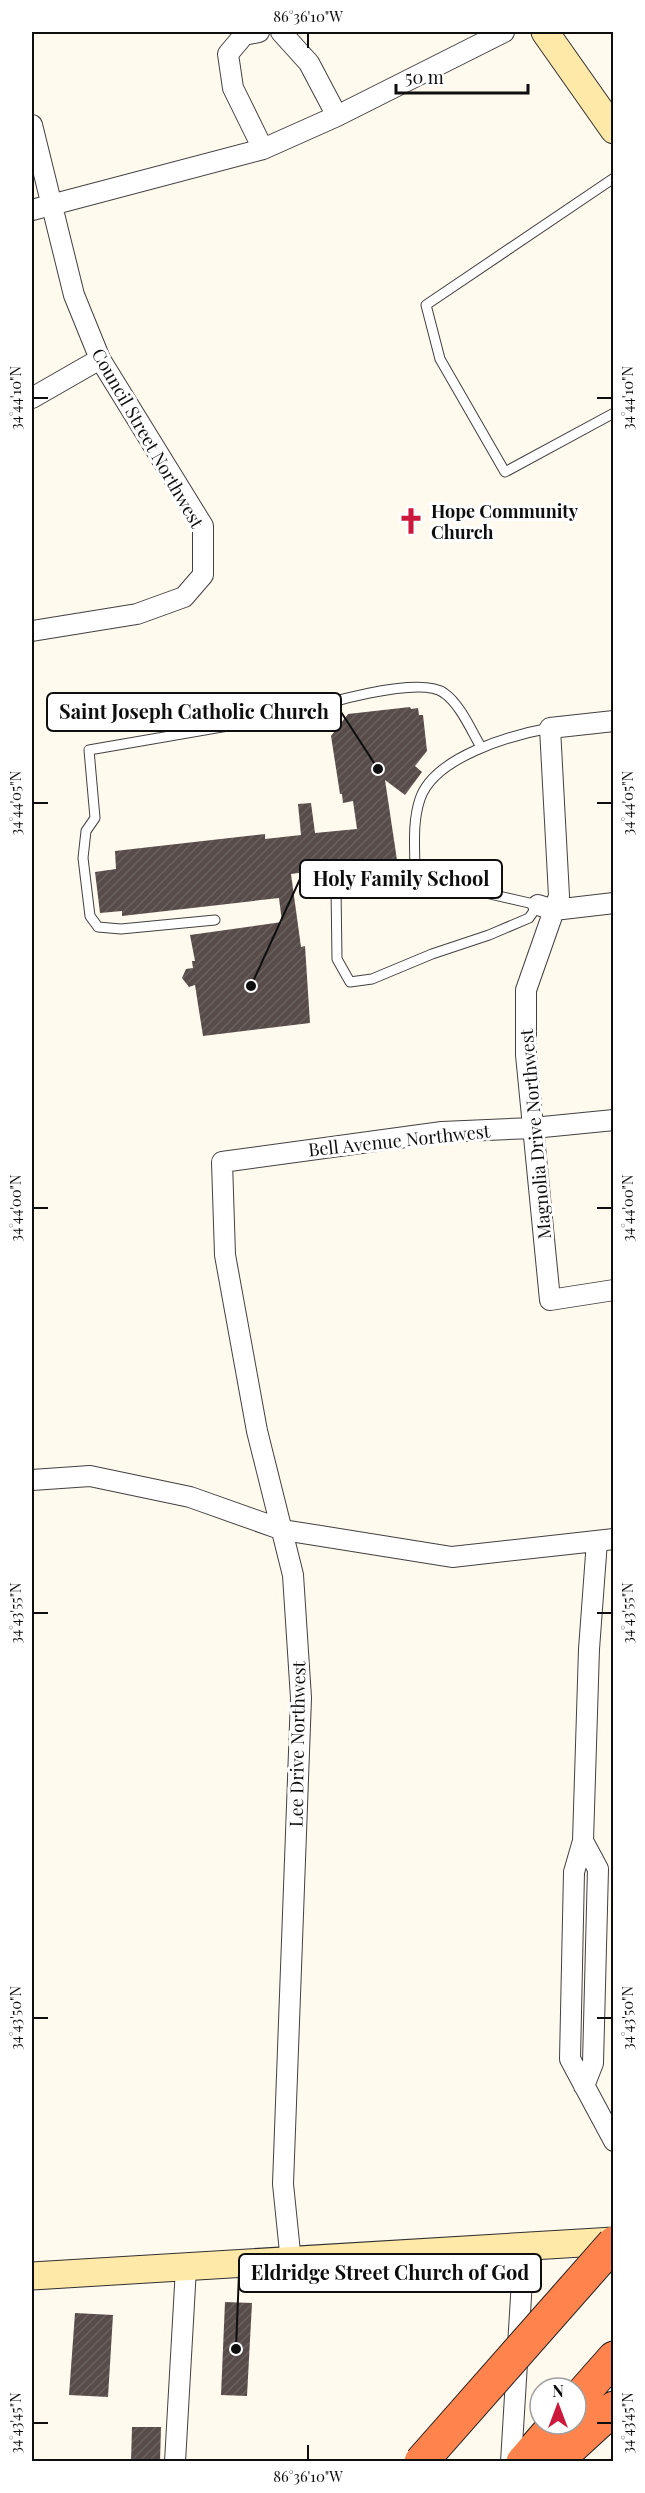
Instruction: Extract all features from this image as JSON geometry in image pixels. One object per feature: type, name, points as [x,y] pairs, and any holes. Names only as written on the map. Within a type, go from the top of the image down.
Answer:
[{"type":"highway","points":[[421,2462],[614,2242]]},
{"type":"highway","points":[[588,2387],[614,2358]]},
{"type":"highway","points":[[555,2462],[614,2408]]},
{"type":"highway","points":[[523,2462],[546,2436]]},
{"type":"main road","points":[[545,32],[610,117]]},
{"type":"main road","points":[[32,2276],[614,2242]]},
{"type":"street","points":[[259,32],[244,35],[228,54],[233,88],[263,149]]},
{"type":"street","points":[[281,32],[309,63],[337,116]]},
{"type":"street","points":[[32,210],[263,149],[337,116],[504,32]]},
{"type":"street","name":"Council Street Northwest","points":[[32,125],[74,295],[100,359],[203,526],[203,575],[184,597],[137,614],[32,631]]},
{"type":"street","points":[[32,398],[100,359]]},
{"type":"street","points":[[550,728],[614,721]]},
{"type":"street","name":"Magnolia Drive Northwest","points":[[550,728],[559,896],[546,907],[526,990],[526,1055],[550,1300],[614,1290]]},
{"type":"street","points":[[546,907],[614,903]]},
{"type":"street","name":"Bell Avenue Northwest","points":[[222,1162],[442,1132],[533,1128],[614,1120]]},
{"type":"street","name":"Lee Drive Northwest","points":[[222,1162],[225,1255],[257,1431],[293,1575],[301,1698],[283,2184],[291,2262]]},
{"type":"street","points":[[32,1480],[90,1476],[190,1497],[283,1530],[452,1557],[605,1540],[589,1649],[583,1841],[574,1872],[570,2059],[614,2141]]},
{"type":"street","points":[[511,2462],[524,2247]]},
{"type":"street","points":[[175,2462],[186,2268]]},
{"type":"lane","points":[[614,178],[426,305],[440,359],[505,472],[614,413]]},
{"type":"lane","points":[[215,920],[121,929],[98,927],[90,916],[83,858],[86,831],[94,818],[88,750],[291,715],[317,705],[415,686],[433,687],[446,694],[481,747]]},
{"type":"lane","points":[[415,873],[414,820],[420,796],[434,779],[481,747],[516,734],[550,728]]},
{"type":"lane","points":[[415,873],[443,878],[473,890],[546,907],[529,918],[489,935],[432,954],[372,979],[350,982],[337,959],[336,888],[372,876],[415,873]]},
{"type":"building","points":[[410,707],[411,709],[418,708],[419,715],[423,715],[427,751],[415,766],[422,772],[405,795],[385,780],[397,860],[291,874],[301,947],[305,946],[310,1023],[203,1036],[195,985],[189,987],[182,978],[186,969],[193,968],[192,961],[195,961],[190,935],[282,922],[279,898],[122,916],[122,911],[100,913],[95,872],[116,869],[115,851],[265,834],[265,839],[301,835],[298,804],[311,803],[315,833],[357,829],[353,801],[343,803],[342,794],[340,794],[331,736],[348,714]]},
{"type":"building","points":[[225,2302],[252,2303],[247,2396],[221,2395]]},
{"type":"building","points":[[75,2313],[113,2315],[108,2397],[69,2395]]},
{"type":"building","points":[[132,2427],[161,2427],[160,2462],[131,2462]]},
{"type":"place","name":"Hope Community Church","points":[[411,521]]},
{"type":"place","name":"Saint Joseph Catholic Church","points":[[378,769]]},
{"type":"place","name":"Holy Family School","points":[[251,986]]},
{"type":"place","name":"Eldridge Street Church of God","points":[[236,2349]]}]
